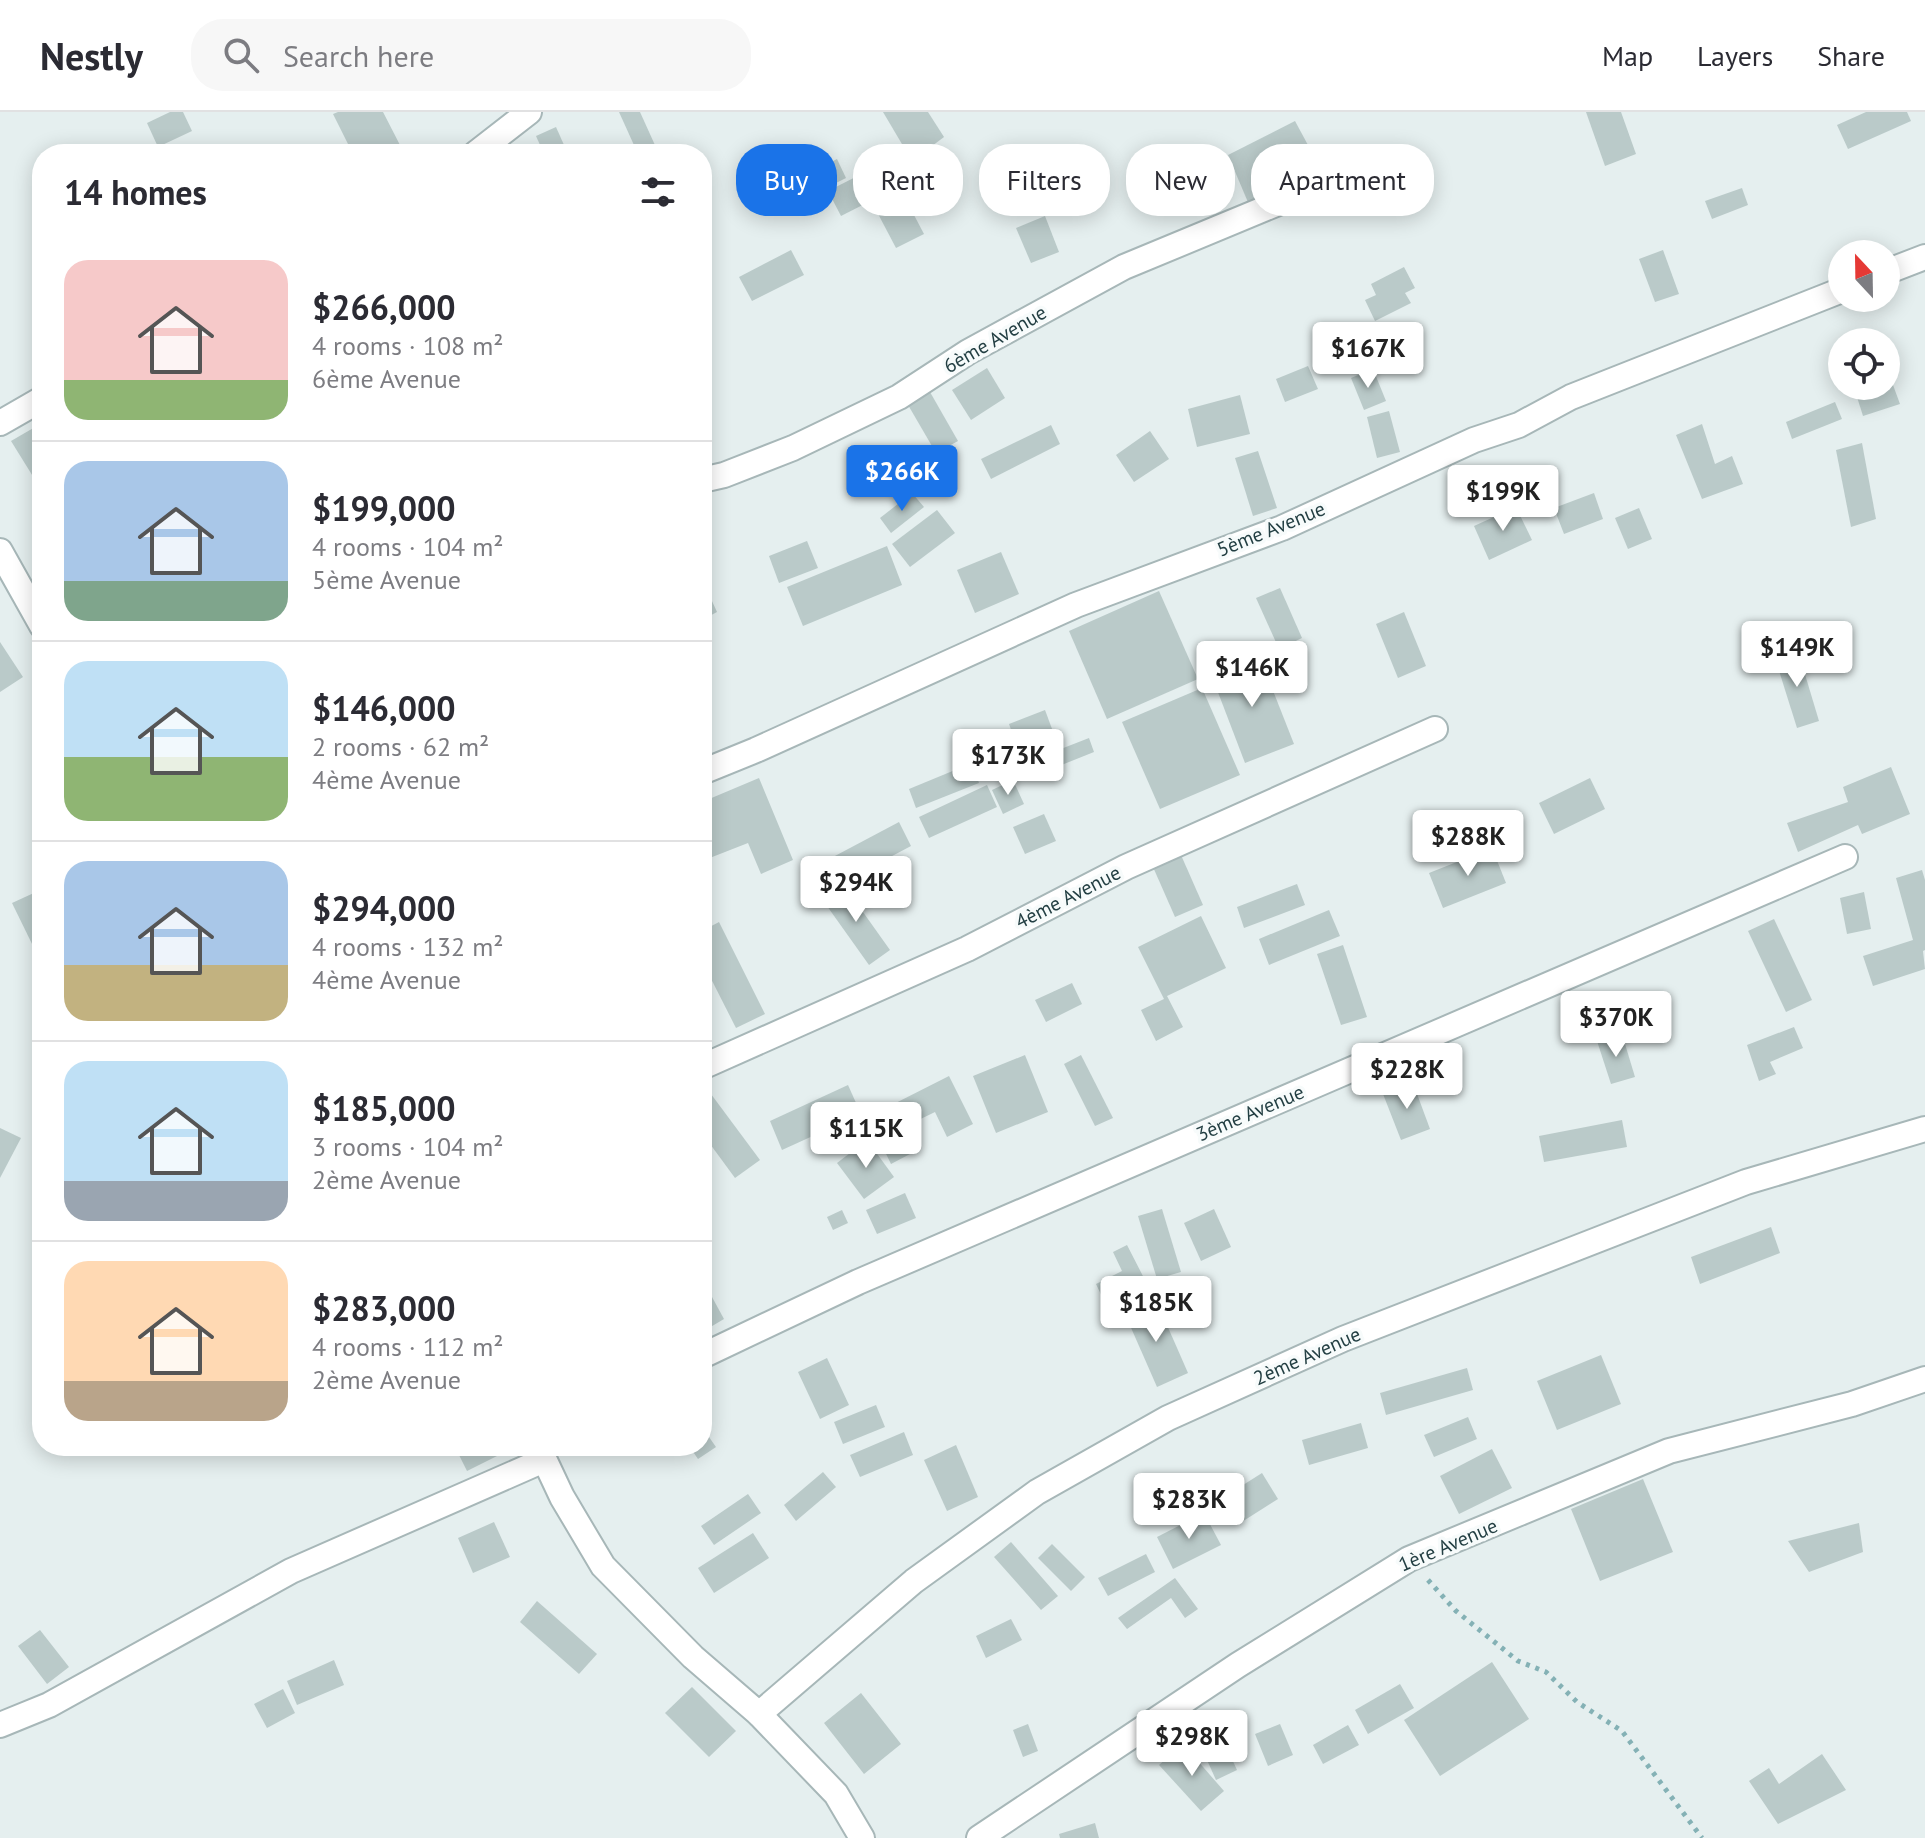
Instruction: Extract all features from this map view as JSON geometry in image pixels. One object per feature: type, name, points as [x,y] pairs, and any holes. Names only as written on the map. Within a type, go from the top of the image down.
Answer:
[{"type":"street","points":[[488,144],[529,112]]},
{"type":"street","name":"6ème Avenue","points":[[712,478],[793,448],[899,397],[968,352],[1124,267],[1251,214]]},
{"type":"street","points":[[1900,267],[1925,257]]},
{"type":"street","name":"5ème Avenue","points":[[712,768],[1076,605],[1282,528],[1474,440],[1519,425],[1571,397],[1828,296]]},
{"type":"street","points":[[0,423],[32,405]]},
{"type":"street","points":[[0,551],[32,608]]},
{"type":"street","name":"4ème Avenue","points":[[712,1063],[967,949],[1126,867],[1435,729]]},
{"type":"street","name":"3ème Avenue","points":[[712,1351],[858,1282],[1845,857]]},
{"type":"street","name":"2ème Avenue","points":[[759,1714],[914,1581],[1037,1492],[1168,1418],[1343,1339],[1746,1182],[1925,1129]]},
{"type":"street","name":"1ère Avenue","points":[[979,1838],[1251,1657],[1409,1559],[1669,1451],[1852,1404],[1925,1379]]},
{"type":"street","points":[[0,1725],[49,1705],[291,1571],[535,1456]]},
{"type":"street","points":[[542,1456],[562,1497],[603,1566],[693,1657],[759,1714],[836,1794],[862,1838]]},
{"type":"path","points":[[1409,1559],[1456,1611],[1518,1661],[1546,1672],[1577,1702],[1622,1731],[1702,1838]]},
{"type":"building","points":[[170,112],[183,112],[192,131],[164,144],[157,144],[147,123]]},
{"type":"building","points":[[383,112],[399,144],[348,144],[333,114]]},
{"type":"building","points":[[619,112],[640,112],[654,144],[633,144]]},
{"type":"building","points":[[883,112],[928,112],[944,137],[935,144],[902,144]]},
{"type":"building","points":[[1586,112],[1621,112],[1636,154],[1605,166]]},
{"type":"building","points":[[1866,112],[1907,112],[1911,121],[1848,149],[1837,125]]},
{"type":"building","points":[[1295,121],[1307,144],[1251,144],[1250,207],[1235,172],[1235,151]]},
{"type":"building","points":[[556,127],[564,144],[540,144],[536,136]]},
{"type":"building","points":[[837,159],[846,178],[837,182]]},
{"type":"building","points":[[853,178],[853,210],[841,216],[837,208],[837,186]]},
{"type":"building","points":[[1742,188],[1748,205],[1712,219],[1705,201]]},
{"type":"building","points":[[879,216],[915,216],[924,234],[896,248]]},
{"type":"building","points":[[1045,216],[1059,252],[1031,263],[1016,228]]},
{"type":"building","points":[[791,250],[804,275],[752,301],[739,277]]},
{"type":"building","points":[[1663,250],[1679,294],[1655,302],[1639,259]]},
{"type":"building","points":[[1404,267],[1415,288],[1405,293],[1411,303],[1375,321],[1365,300],[1376,295],[1371,284]]},
{"type":"building","points":[[1383,333],[1393,354],[1365,366],[1355,346]]},
{"type":"building","points":[[1308,366],[1318,389],[1285,402],[1276,379]]},
{"type":"building","points":[[987,368],[1005,398],[971,420],[952,390]]},
{"type":"building","points":[[1373,369],[1386,401],[1364,410],[1351,378]]},
{"type":"building","points":[[926,385],[958,441],[936,453],[904,398]]},
{"type":"building","points":[[1240,395],[1250,434],[1197,447],[1188,409]]},
{"type":"building","points":[[1858,400],[1899,400],[1900,404],[1863,416]]},
{"type":"building","points":[[1835,402],[1842,419],[1792,439],[1786,422]]},
{"type":"building","points":[[1389,411],[1400,452],[1377,458],[1367,417]]},
{"type":"building","points":[[1702,424],[1715,464],[1732,456],[1743,484],[1702,499],[1676,435]]},
{"type":"building","points":[[1051,425],[1060,444],[991,479],[981,459]]},
{"type":"building","points":[[32,429],[32,475],[11,441]]},
{"type":"building","points":[[1150,431],[1169,459],[1134,482],[1116,455]]},
{"type":"building","points":[[1862,443],[1876,519],[1851,527],[1836,450]]},
{"type":"building","points":[[1258,451],[1277,508],[1253,516],[1235,458]]},
{"type":"building","points":[[912,493],[924,507],[891,533],[880,518]]},
{"type":"building","points":[[1594,493],[1603,519],[1564,534],[1554,508]]},
{"type":"building","points":[[1516,507],[1532,540],[1489,560],[1474,526]]},
{"type":"building","points":[[1639,508],[1652,539],[1628,549],[1615,518]]},
{"type":"building","points":[[937,510],[955,533],[910,567],[892,544]]},
{"type":"building","points":[[807,541],[818,568],[779,583],[769,556]]},
{"type":"building","points":[[887,546],[902,585],[803,626],[787,587]]},
{"type":"building","points":[[1001,552],[1019,594],[975,613],[957,570]]},
{"type":"building","points":[[1280,588],[1302,638],[1279,649],[1256,598]]},
{"type":"building","points":[[1159,591],[1198,679],[1107,719],[1069,631]]},
{"type":"building","points":[[1404,612],[1426,666],[1398,678],[1376,624]]},
{"type":"building","points":[[0,642],[23,677],[0,692]]},
{"type":"building","points":[[1798,651],[1819,721],[1797,728],[1775,658]]},
{"type":"building","points":[[1259,655],[1294,744],[1245,763],[1211,674]]},
{"type":"building","points":[[1202,688],[1240,775],[1160,809],[1122,722]]},
{"type":"building","points":[[1045,710],[1058,745],[1021,758],[1009,724]]},
{"type":"building","points":[[1089,738],[1094,752],[1054,768],[1048,754]]},
{"type":"building","points":[[972,763],[979,783],[916,808],[909,789]]},
{"type":"building","points":[[1891,767],[1910,814],[1862,834],[1858,825],[1798,852],[1787,823],[1848,802],[1843,787]]},
{"type":"building","points":[[759,778],[793,860],[761,874],[748,843],[712,857],[712,798]]},
{"type":"building","points":[[1590,778],[1605,809],[1554,834],[1539,803]]},
{"type":"building","points":[[1013,780],[1024,804],[1003,814],[992,790]]},
{"type":"building","points":[[987,785],[997,807],[929,838],[919,817]]},
{"type":"building","points":[[1044,814],[1056,841],[1025,854],[1013,827]]},
{"type":"building","points":[[899,822],[911,846],[845,881],[833,857]]},
{"type":"building","points":[[1492,848],[1506,883],[1443,908],[1429,873]]},
{"type":"building","points":[[1181,855],[1203,905],[1175,917],[1153,867]]},
{"type":"building","points":[[1922,870],[1925,880],[1925,969],[1873,986],[1863,956],[1913,940],[1896,878]]},
{"type":"building","points":[[843,884],[890,950],[869,965],[822,899]]},
{"type":"building","points":[[1297,884],[1305,905],[1244,928],[1237,907]]},
{"type":"building","points":[[1864,892],[1871,929],[1847,934],[1840,898]]},
{"type":"building","points":[[32,894],[32,944],[12,903]]},
{"type":"building","points":[[1329,910],[1340,936],[1269,965],[1259,939]]},
{"type":"building","points":[[1201,916],[1226,968],[1167,996],[1183,1027],[1156,1041],[1141,1010],[1164,999],[1138,947]]},
{"type":"building","points":[[1774,919],[1812,1000],[1786,1012],[1748,931]]},
{"type":"building","points":[[719,922],[765,1014],[736,1028],[712,981],[712,926]]},
{"type":"building","points":[[1343,945],[1367,1017],[1341,1025],[1317,954]]},
{"type":"building","points":[[1072,983],[1082,1004],[1046,1022],[1035,1000]]},
{"type":"building","points":[[1794,1027],[1803,1048],[1770,1062],[1776,1074],[1759,1081],[1747,1045]]},
{"type":"building","points":[[1622,1034],[1635,1077],[1611,1084],[1597,1041]]},
{"type":"building","points":[[1025,1055],[1048,1112],[996,1133],[973,1076]]},
{"type":"building","points":[[1081,1055],[1113,1118],[1095,1126],[1064,1064]]},
{"type":"building","points":[[949,1076],[973,1124],[947,1137],[935,1112],[898,1130],[910,1154],[891,1164],[868,1117]]},
{"type":"building","points":[[1413,1083],[1430,1129],[1401,1140],[1383,1094]]},
{"type":"building","points":[[848,1085],[861,1114],[782,1150],[770,1121]]},
{"type":"building","points":[[712,1095],[760,1160],[735,1178],[712,1147]]},
{"type":"building","points":[[1622,1120],[1627,1147],[1544,1162],[1539,1136]]},
{"type":"building","points":[[0,1128],[21,1138],[0,1178]]},
{"type":"building","points":[[867,1140],[894,1177],[864,1199],[837,1163]]},
{"type":"building","points":[[905,1193],[916,1218],[877,1234],[866,1210]]},
{"type":"building","points":[[1162,1209],[1181,1272],[1157,1279],[1138,1216]]},
{"type":"building","points":[[1214,1209],[1231,1247],[1201,1261],[1184,1223]]},
{"type":"building","points":[[842,1210],[848,1223],[833,1230],[827,1217]]},
{"type":"building","points":[[1771,1227],[1780,1253],[1700,1284],[1691,1257]]},
{"type":"building","points":[[1127,1245],[1146,1282],[1105,1303],[1096,1284],[1122,1271],[1113,1252]]},
{"type":"building","points":[[712,1297],[724,1319],[712,1326]]},
{"type":"building","points":[[1156,1300],[1188,1373],[1157,1387],[1125,1314]]},
{"type":"building","points":[[1601,1355],[1621,1404],[1557,1430],[1537,1381]]},
{"type":"building","points":[[827,1358],[849,1405],[820,1419],[798,1372]]},
{"type":"building","points":[[1467,1368],[1473,1390],[1386,1415],[1380,1393]]},
{"type":"building","points":[[876,1405],[885,1427],[843,1444],[834,1422]]},
{"type":"building","points":[[1468,1417],[1477,1439],[1434,1457],[1424,1435]]},
{"type":"building","points":[[1361,1423],[1368,1448],[1309,1465],[1302,1440]]},
{"type":"building","points":[[904,1432],[913,1455],[860,1477],[850,1455]]},
{"type":"building","points":[[956,1445],[978,1497],[947,1511],[924,1460]]},
{"type":"building","points":[[1492,1449],[1512,1488],[1459,1514],[1440,1476]]},
{"type":"building","points":[[460,1456],[497,1456],[467,1471]]},
{"type":"building","points":[[823,1472],[836,1487],[796,1521],[784,1505]]},
{"type":"building","points":[[1262,1473],[1278,1499],[1237,1525],[1221,1499]]},
{"type":"building","points":[[1643,1479],[1673,1552],[1600,1581],[1571,1509]]},
{"type":"building","points":[[748,1494],[761,1513],[714,1545],[701,1526]]},
{"type":"building","points":[[1204,1513],[1221,1545],[1173,1569],[1157,1537]]},
{"type":"building","points":[[494,1522],[510,1557],[473,1573],[458,1538]]},
{"type":"building","points":[[1859,1523],[1863,1552],[1809,1572],[1788,1541]]},
{"type":"building","points":[[753,1533],[769,1558],[714,1593],[698,1568]]},
{"type":"building","points":[[1011,1542],[1058,1596],[1041,1610],[994,1557]]},
{"type":"building","points":[[1052,1544],[1085,1577],[1071,1591],[1038,1558]]},
{"type":"building","points":[[1146,1554],[1155,1572],[1108,1596],[1098,1578]]},
{"type":"building","points":[[1175,1578],[1198,1609],[1185,1618],[1171,1598],[1127,1629],[1118,1618]]},
{"type":"building","points":[[537,1601],[597,1654],[579,1674],[520,1622]]},
{"type":"building","points":[[1011,1619],[1022,1640],[986,1658],[976,1636]]},
{"type":"building","points":[[40,1630],[69,1667],[47,1684],[18,1646]]},
{"type":"building","points":[[334,1660],[344,1685],[297,1705],[287,1681]]},
{"type":"building","points":[[1492,1662],[1529,1719],[1440,1776],[1404,1720]]},
{"type":"building","points":[[1400,1684],[1414,1708],[1368,1734],[1355,1710]]},
{"type":"building","points":[[692,1687],[736,1731],[709,1757],[665,1713]]},
{"type":"building","points":[[283,1689],[295,1713],[267,1728],[254,1704]]},
{"type":"building","points":[[861,1693],[901,1744],[864,1774],[824,1723]]},
{"type":"building","points":[[1028,1724],[1038,1751],[1023,1757],[1013,1730]]},
{"type":"building","points":[[1280,1724],[1293,1755],[1268,1766],[1255,1734]]},
{"type":"building","points":[[1348,1725],[1359,1745],[1323,1764],[1313,1745]]},
{"type":"building","points":[[1219,1731],[1237,1770],[1216,1780],[1198,1740]]},
{"type":"building","points":[[1183,1744],[1224,1791],[1201,1811],[1159,1765]]},
{"type":"building","points":[[1822,1754],[1846,1790],[1778,1824],[1749,1781],[1769,1768],[1779,1784]]},
{"type":"building","points":[[1095,1823],[1099,1838],[1060,1838],[1059,1834]]}]
